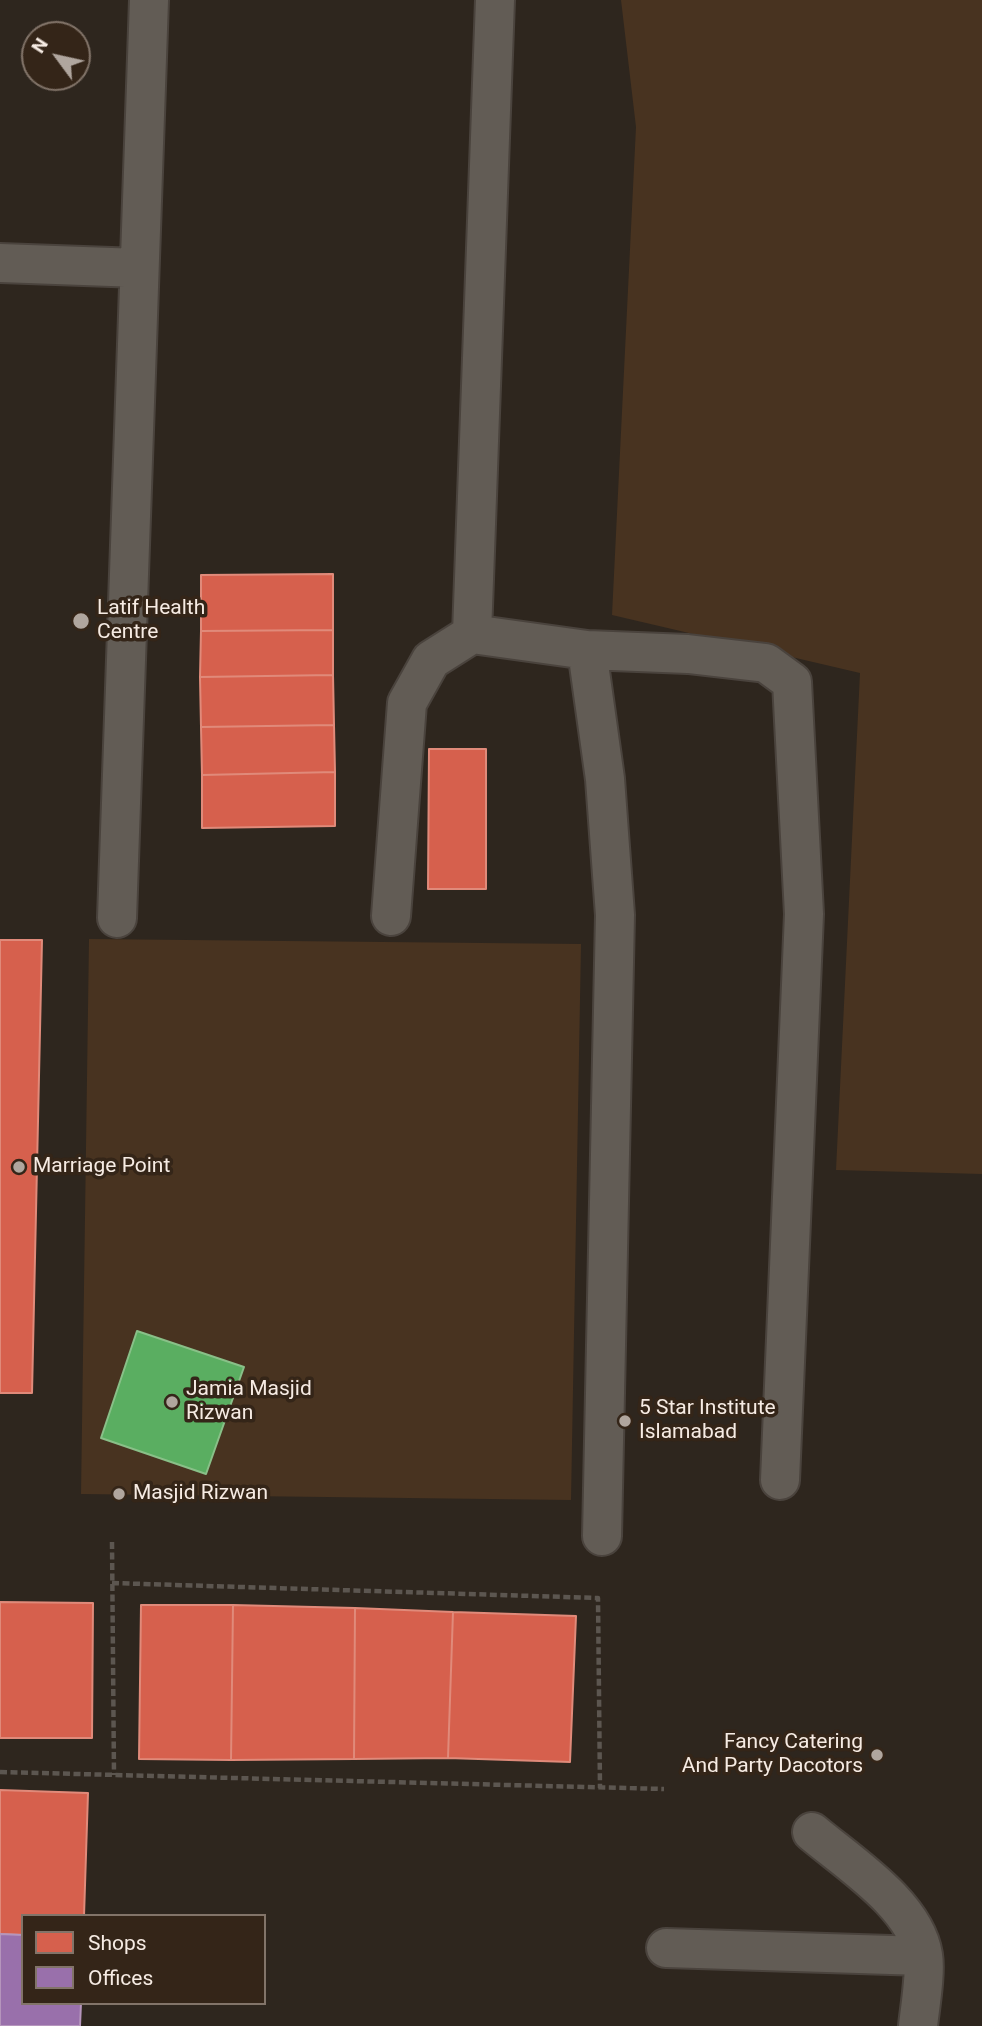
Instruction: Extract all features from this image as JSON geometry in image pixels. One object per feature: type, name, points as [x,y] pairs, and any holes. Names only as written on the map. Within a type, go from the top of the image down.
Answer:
[{"type":"lane","points":[[117,918],[149,0]]},
{"type":"lane","points":[[472,634],[495,0]]},
{"type":"lane","points":[[0,263],[139,268]]},
{"type":"lane","points":[[391,916],[407,703],[431,660],[472,634],[587,650],[688,654],[766,663],[792,682],[804,914],[780,1479]]},
{"type":"lane","points":[[587,650],[605,779],[615,915],[602,1536]]},
{"type":"lane","points":[[812,1832],[897,1903],[913,1926],[923,1956],[918,2026]]},
{"type":"lane","points":[[666,1948],[923,1956]]},
{"type":"path","points":[[112,1542],[114,1775]]},
{"type":"path","points":[[112,1583],[598,1598],[600,1788]]},
{"type":"path","points":[[0,1772],[664,1789]]},
{"type":"shaded area","points":[[621,0],[982,0],[982,1174],[836,1170],[860,673],[612,615],[636,127]]},
{"type":"shaded area","points":[[89,939],[581,944],[571,1500],[81,1494]]},
{"type":"building: Shops","points":[[333,574],[333,630],[201,631],[201,575]]},
{"type":"building: Shops","points":[[333,630],[333,675],[200,677],[201,631]]},
{"type":"building: Shops","points":[[333,675],[334,725],[201,727],[200,677]]},
{"type":"building: Shops","points":[[334,725],[335,772],[202,775],[201,727]]},
{"type":"building: Shops","points":[[429,749],[486,749],[486,889],[428,889]]},
{"type":"building: Shops","points":[[335,772],[335,826],[202,828],[202,775]]},
{"type":"building: Shops","name":"Marriage Point","points":[[0,940],[42,940],[32,1393],[0,1393]]},
{"type":"building: Shops","points":[[0,1602],[93,1603],[92,1738],[0,1738]]},
{"type":"building: Shops","points":[[141,1605],[233,1605],[231,1760],[139,1759]]},
{"type":"building: Shops","points":[[233,1605],[355,1608],[354,1759],[231,1760]]},
{"type":"building: Shops","points":[[355,1608],[453,1612],[448,1758],[354,1759]]},
{"type":"building: Shops","points":[[453,1612],[576,1616],[570,1762],[448,1758]]},
{"type":"building: Shops","points":[[0,1790],[88,1793],[84,1914],[21,1914],[21,1935],[0,1934]]},
{"type":"building: Offices","points":[[0,1934],[21,1935],[21,2005],[81,2005],[80,2026],[0,2026]]},
{"type":"building: Public","name":"Jamia Masjid Rizwan","points":[[137,1331],[244,1367],[206,1474],[101,1438]]},
{"type":"place","name":"Latif Health Centre","points":[[81,621]]},
{"type":"place","name":"Marriage Point","points":[[19,1167]]},
{"type":"place","name":"Jamia Masjid Rizwan","points":[[172,1402]]},
{"type":"place","name":"5 Star Institute Islamabad","points":[[625,1421]]},
{"type":"place","name":"Masjid Rizwan","points":[[119,1494]]},
{"type":"place","name":"Fancy Catering And Party Dacotors","points":[[877,1755]]}]
